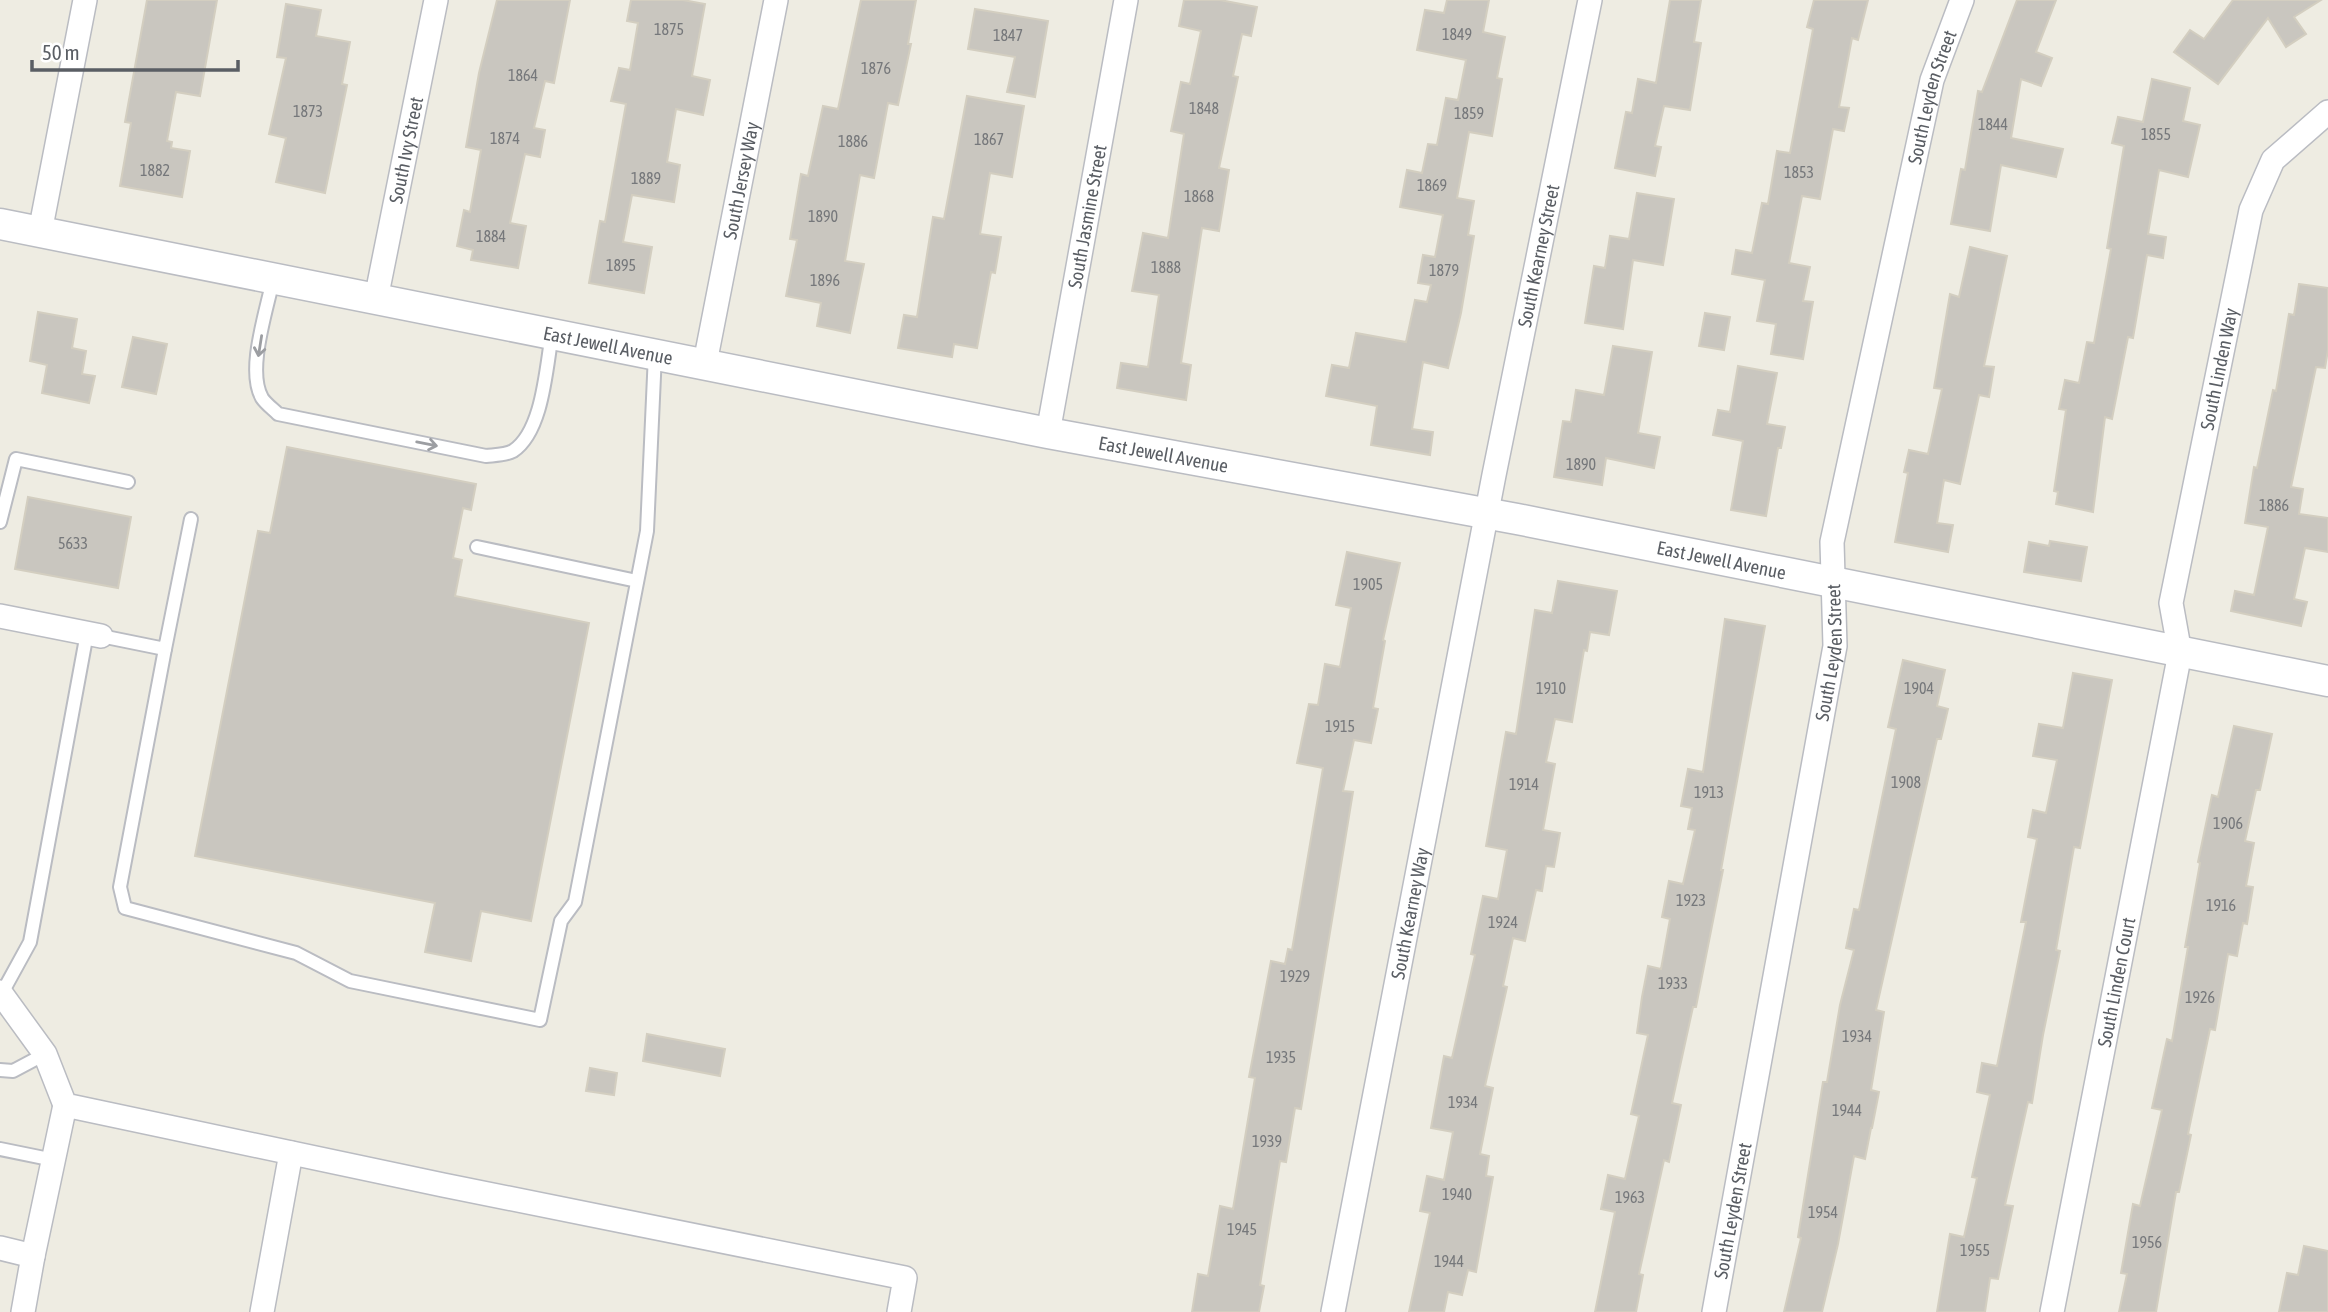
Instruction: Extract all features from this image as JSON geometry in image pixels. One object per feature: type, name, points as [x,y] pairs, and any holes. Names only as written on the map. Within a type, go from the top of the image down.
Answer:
[{"type":"street","points":[[40,232],[85,0]]},
{"type":"street","name":"South Ivy Street","points":[[376,299],[436,0]]},
{"type":"street","name":"South Jersey Way","points":[[705,363],[776,0]]},
{"type":"street","name":"South Jasmine Street","points":[[1048,433],[1126,0]]},
{"type":"street","name":"South Kearney Street","points":[[1487,513],[1590,0]]},
{"type":"street","name":"South Leyden Street","points":[[1714,1312],[1835,646],[1832,542],[1932,80],[1962,0]]},
{"type":"street","name":"South Linden Way","points":[[2180,653],[2171,603],[2251,211],[2273,160],[2328,112]]},
{"type":"street","name":"East Jewell Avenue","points":[[0,224],[1048,433],[1487,513],[2328,681]]},
{"type":"street","name":"South Kearney Way","points":[[1333,1312],[1487,513]]},
{"type":"street","points":[[0,616],[94,634]]},
{"type":"street","name":"South Linden Court","points":[[2052,1312],[2180,653]]},
{"type":"street","points":[[1,993],[45,1054],[65,1105],[23,1312]]},
{"type":"street","points":[[65,1105],[905,1278],[899,1312]]},
{"type":"street","points":[[262,1312],[291,1153]]},
{"type":"street","points":[[0,1248],[33,1256]]},
{"type":"lane","points":[[274,279],[259,347],[256,379],[263,400],[278,414],[486,456],[511,453],[528,438],[538,411],[552,334]]},
{"type":"lane","points":[[191,519],[120,887],[125,908],[296,953],[350,981],[540,1020],[561,921],[575,902],[647,531],[655,354]]},
{"type":"lane","points":[[0,522],[16,459],[128,482]]},
{"type":"lane","points":[[477,547],[637,581]]},
{"type":"lane","points":[[1,993],[30,942],[94,634],[165,649]]},
{"type":"lane","points":[[0,1070],[13,1071],[45,1054]]},
{"type":"lane","points":[[0,1149],[54,1160]]},
{"type":"building","points":[[147,0],[217,0],[200,96],[176,92],[167,141],[172,142],[171,148],[190,151],[182,197],[120,186],[131,123],[125,122]]},
{"type":"building","points":[[497,0],[570,0],[554,83],[545,81],[534,128],[545,130],[540,157],[525,154],[510,223],[526,226],[518,268],[471,260],[473,250],[457,246],[464,210],[470,212],[481,150],[466,147],[479,73]]},
{"type":"building","points":[[631,0],[683,0],[705,4],[692,76],[710,80],[703,115],[676,109],[667,162],[680,165],[674,202],[632,195],[623,242],[652,247],[644,293],[589,283],[600,221],[605,222],[626,104],[611,101],[619,68],[630,70],[638,23],[627,21]]},
{"type":"building","points":[[861,0],[916,0],[908,44],[911,44],[898,105],[888,103],[874,178],[860,175],[845,261],[864,264],[850,333],[817,326],[821,303],[786,296],[797,240],[790,239],[801,174],[808,176],[823,106],[838,109]]},
{"type":"building","points":[[1184,0],[1220,0],[1257,7],[1251,36],[1242,34],[1233,76],[1238,77],[1219,168],[1229,170],[1219,231],[1202,228],[1181,363],[1191,365],[1186,400],[1117,388],[1121,363],[1148,367],[1159,295],[1132,291],[1143,233],[1168,238],[1184,134],[1171,131],[1181,82],[1190,84],[1201,31],[1179,26]]},
{"type":"building","points":[[1447,0],[1489,0],[1483,32],[1505,37],[1497,78],[1502,79],[1492,136],[1469,132],[1457,198],[1474,201],[1468,235],[1474,236],[1461,313],[1448,368],[1423,362],[1412,429],[1433,432],[1430,455],[1371,445],[1377,406],[1326,396],[1332,365],[1349,368],[1356,333],[1406,342],[1415,300],[1427,302],[1431,285],[1418,283],[1423,255],[1435,257],[1443,215],[1400,207],[1407,170],[1422,173],[1428,144],[1437,145],[1446,98],[1458,100],[1466,60],[1417,50],[1425,10],[1444,13]]},
{"type":"building","points":[[1670,0],[1701,0],[1694,42],[1701,43],[1690,110],[1664,106],[1655,146],[1661,147],[1655,176],[1615,168],[1626,112],[1632,113],[1638,79],[1656,83]]},
{"type":"building","points":[[1814,0],[1868,0],[1858,40],[1852,38],[1839,107],[1849,108],[1844,131],[1833,129],[1820,199],[1802,196],[1789,263],[1810,267],[1803,301],[1813,302],[1803,359],[1771,354],[1776,324],[1757,321],[1765,280],[1732,274],[1736,250],[1752,253],[1762,203],[1768,204],[1777,151],[1790,153],[1813,29],[1807,27]]},
{"type":"building","points":[[2017,0],[2056,0],[2036,52],[2052,58],[2041,86],[2021,79],[2011,138],[2063,149],[2056,177],[2001,165],[1990,231],[1951,224],[1961,169],[1965,170],[1978,91],[1982,92]]},
{"type":"building","points":[[2233,0],[2321,0],[2294,17],[2306,34],[2286,47],[2268,18],[2218,84],[2174,52],[2190,30],[2204,39]]},
{"type":"building","points":[[286,4],[321,10],[316,36],[350,42],[342,84],[347,85],[325,193],[276,182],[286,138],[269,134],[286,58],[277,57]]},
{"type":"building","points":[[975,9],[1048,21],[1035,97],[1007,92],[1015,57],[968,49]]},
{"type":"building","points":[[2152,79],[2190,88],[2183,121],[2200,125],[2188,177],[2159,170],[2148,234],[2166,237],[2163,258],[2147,255],[2133,338],[2128,337],[2112,419],[2105,417],[2093,512],[2056,504],[2058,492],[2054,491],[2066,410],[2059,409],[2065,380],[2079,383],[2087,342],[2094,343],[2111,249],[2107,248],[2124,146],[2112,143],[2118,117],[2143,122]]},
{"type":"building","points":[[967,96],[1024,106],[1012,177],[990,173],[980,234],[1001,237],[995,273],[991,272],[977,348],[954,344],[952,357],[898,348],[904,315],[917,317],[933,217],[944,219]]},
{"type":"building","points":[[1637,193],[1674,199],[1663,265],[1633,260],[1623,329],[1585,323],[1594,266],[1605,268],[1610,236],[1629,239]]},
{"type":"building","points":[[1970,247],[2007,256],[1984,366],[1994,367],[1989,397],[1979,395],[1960,484],[1944,480],[1937,523],[1953,525],[1948,552],[1895,542],[1908,473],[1904,472],[1909,450],[1928,454],[1942,389],[1934,388],[1950,294],[1959,297]]},
{"type":"building","points":[[2299,284],[2328,288],[2328,350],[2325,368],[2316,367],[2291,487],[2303,489],[2299,514],[2328,518],[2328,552],[2305,548],[2294,599],[2307,602],[2301,626],[2231,611],[2235,591],[2254,595],[2268,527],[2245,523],[2254,467],[2257,468],[2273,390],[2276,391],[2289,314],[2294,315]]},
{"type":"building","points":[[38,312],[77,319],[72,348],[86,351],[82,374],[95,376],[89,403],[42,393],[47,365],[30,361]]},
{"type":"building","points":[[1705,313],[1730,317],[1724,350],[1699,346]]},
{"type":"building","points":[[133,337],[167,344],[156,394],[122,387]]},
{"type":"building","points":[[1613,346],[1652,352],[1638,433],[1660,437],[1654,468],[1606,458],[1602,485],[1554,477],[1563,421],[1571,422],[1576,390],[1604,395]]},
{"type":"building","points":[[1738,366],[1777,373],[1767,424],[1785,427],[1781,448],[1778,448],[1766,516],[1731,510],[1743,441],[1713,435],[1718,410],[1730,412]]},
{"type":"building","points":[[287,447],[476,484],[471,510],[463,508],[453,558],[462,560],[455,596],[589,623],[531,921],[481,911],[471,961],[425,952],[435,903],[195,856],[258,531],[270,533]]},
{"type":"building","points":[[28,497],[131,517],[118,588],[15,569]]},
{"type":"building","points":[[2050,541],[2087,547],[2081,581],[2024,572],[2029,542],[2049,546]]},
{"type":"building","points":[[1347,552],[1400,563],[1383,640],[1385,641],[1373,708],[1378,709],[1371,743],[1354,740],[1343,791],[1353,792],[1301,1109],[1295,1108],[1286,1162],[1280,1161],[1260,1285],[1264,1286],[1259,1312],[1192,1312],[1198,1274],[1208,1276],[1220,1206],[1233,1209],[1255,1078],[1249,1077],[1271,961],[1285,964],[1288,949],[1292,950],[1323,768],[1297,763],[1309,704],[1318,705],[1325,664],[1340,667],[1351,608],[1336,605]]},
{"type":"building","points":[[1558,581],[1617,591],[1609,635],[1590,632],[1587,651],[1584,650],[1572,722],[1555,719],[1546,762],[1555,764],[1543,830],[1560,833],[1554,867],[1546,866],[1542,891],[1536,890],[1525,941],[1513,938],[1503,986],[1507,987],[1485,1086],[1493,1088],[1480,1154],[1489,1156],[1486,1176],[1493,1177],[1476,1272],[1468,1270],[1462,1295],[1448,1292],[1444,1312],[1409,1312],[1430,1213],[1420,1211],[1427,1176],[1444,1180],[1453,1132],[1431,1128],[1444,1056],[1452,1058],[1475,955],[1471,954],[1483,896],[1498,899],[1507,850],[1486,846],[1506,732],[1516,734],[1535,610],[1552,613]]},
{"type":"building","points":[[1725,619],[1765,626],[1723,870],[1696,1007],[1693,1007],[1672,1103],[1681,1105],[1669,1162],[1664,1160],[1639,1274],[1643,1275],[1636,1312],[1595,1312],[1615,1212],[1601,1209],[1608,1175],[1625,1179],[1639,1116],[1631,1114],[1648,1035],[1637,1033],[1642,997],[1648,966],[1661,969],[1670,919],[1662,917],[1669,881],[1683,884],[1695,830],[1688,829],[1692,808],[1681,806],[1688,769],[1703,772]]},
{"type":"building","points":[[1903,660],[1945,670],[1937,706],[1948,709],[1941,739],[1937,739],[1876,1010],[1884,1012],[1871,1090],[1879,1092],[1865,1159],[1854,1156],[1822,1312],[1784,1312],[1801,1238],[1798,1237],[1823,1082],[1827,1082],[1840,1005],[1854,950],[1846,948],[1854,909],[1859,910],[1896,729],[1888,727]]},
{"type":"building","points":[[2073,673],[2112,680],[2080,848],[2074,847],[2056,950],[2060,951],[2032,1103],[2028,1102],[2005,1205],[2013,1206],[1998,1279],[1990,1278],[1985,1312],[1937,1312],[1950,1234],[1964,1237],[1977,1178],[1972,1177],[1990,1095],[1977,1092],[1982,1063],[1997,1066],[2026,922],[2021,922],[2037,839],[2028,837],[2033,810],[2046,813],[2057,760],[2033,756],[2039,724],[2063,728]]},
{"type":"building","points":[[2234,726],[2272,734],[2245,841],[2254,843],[2246,886],[2253,887],[2247,924],[2243,923],[2237,956],[2228,954],[2215,1030],[2210,1029],[2188,1134],[2191,1135],[2179,1192],[2176,1192],[2156,1312],[2119,1312],[2127,1274],[2121,1273],[2133,1204],[2140,1206],[2162,1110],[2152,1108],[2167,1039],[2172,1041],[2188,947],[2185,947],[2200,863],[2198,862],[2212,795],[2218,797]]},
{"type":"building","points":[[647,1034],[725,1049],[720,1076],[643,1061]]},
{"type":"building","points":[[590,1068],[617,1073],[614,1095],[586,1091]]},
{"type":"building","points":[[2304,1246],[2328,1251],[2328,1312],[2279,1312],[2287,1273],[2298,1275]]}]
